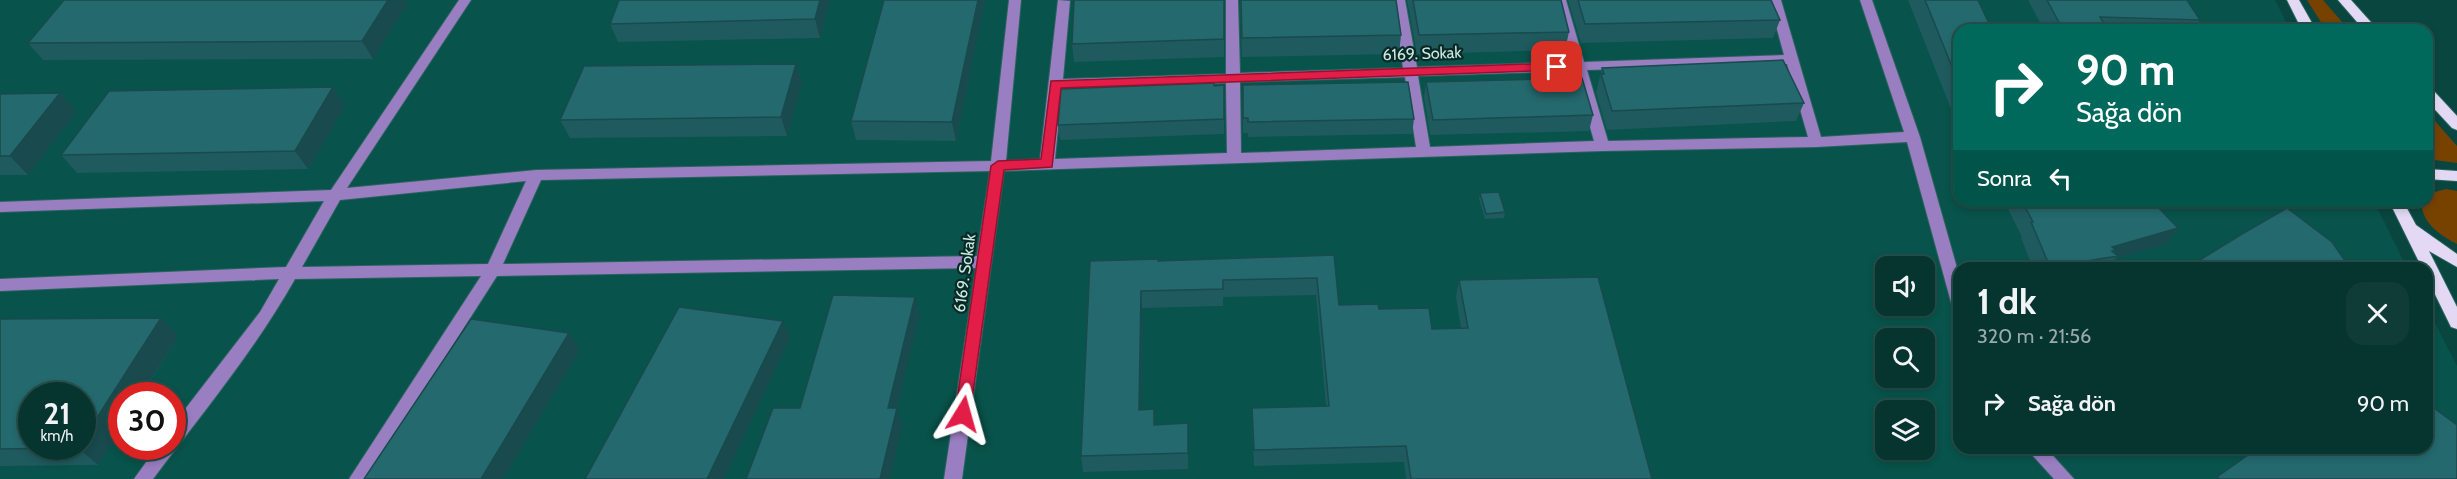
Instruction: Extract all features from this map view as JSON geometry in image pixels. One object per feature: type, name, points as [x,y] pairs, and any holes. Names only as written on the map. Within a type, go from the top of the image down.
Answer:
[{"type":"main road","points":[[2293,0],[2306,24]]},
{"type":"main road","points":[[2344,0],[2366,24]]},
{"type":"main road","points":[[2433,99],[2457,125]]},
{"type":"main road","points":[[2433,174],[2457,176]]},
{"type":"main road","points":[[2399,207],[2426,262]]},
{"type":"main road","points":[[2403,216],[2415,232],[2457,261]]},
{"type":"main road","points":[[2433,276],[2457,323]]},
{"type":"street","points":[[186,422],[266,316],[335,195],[465,0]]},
{"type":"street","name":"6169. Sokak","points":[[953,479],[998,166],[1015,0]]},
{"type":"street","points":[[1232,0],[1234,158]]},
{"type":"street","points":[[1399,0],[1409,72],[1424,152]]},
{"type":"street","points":[[1560,0],[1602,146]]},
{"type":"street","points":[[1774,0],[1816,142]]},
{"type":"street","points":[[1866,0],[1913,137],[1953,280]]},
{"type":"street","points":[[1047,164],[1064,1]]},
{"type":"street","name":"6169. Sokak","points":[[1055,84],[1791,60]]},
{"type":"street","points":[[0,207],[335,195],[536,175],[998,166],[1602,146],[1816,142],[1913,137]]},
{"type":"street","points":[[358,479],[493,270],[536,175]]},
{"type":"street","points":[[0,285],[290,273],[984,262]]},
{"type":"street","points":[[2040,454],[2065,479]]},
{"type":"street","points":[[143,479],[157,460]]},
{"type":"shaded area","points":[[0,0],[2275,0],[2287,24],[1953,24],[1953,207],[2377,207],[2404,262],[1953,262],[1953,454],[2433,454],[2433,319],[2457,366],[2457,479],[0,479]]},
{"type":"shaded area","points":[[2307,0],[2323,0],[2344,24],[2322,24]]},
{"type":"shaded area","points":[[2433,119],[2457,146],[2457,163],[2433,160]]},
{"type":"shaded area","points":[[2446,189],[2457,191],[2457,244],[2432,227],[2424,215],[2422,207],[2433,207],[2433,192]]},
{"type":"building","points":[[64,0],[388,0],[362,41],[28,43]]},
{"type":"building","points":[[619,0],[820,0],[815,19],[610,24]]},
{"type":"building","points":[[884,0],[978,0],[952,122],[851,121]]},
{"type":"building","points":[[1074,0],[1224,0],[1224,39],[1072,44]]},
{"type":"building","points":[[1241,0],[1396,0],[1401,35],[1242,38]]},
{"type":"building","points":[[1413,0],[1561,0],[1569,32],[1419,35]]},
{"type":"building","points":[[1578,0],[1771,0],[1780,20],[1585,24]]},
{"type":"building","points":[[1925,0],[1978,0],[1989,24],[1953,24],[1953,69]]},
{"type":"building","points":[[2047,0],[2187,0],[2200,20],[2100,17],[2104,24],[2060,24]]},
{"type":"building","points":[[1783,60],[1804,103],[1612,111],[1601,74],[1604,74],[1602,68]]},
{"type":"building","points":[[796,64],[781,117],[560,120],[584,66]]},
{"type":"building","points":[[1582,78],[1593,115],[1433,120],[1426,82]]},
{"type":"building","points":[[1408,82],[1414,119],[1248,122],[1248,118],[1243,118],[1243,85]]},
{"type":"building","points":[[1214,83],[1214,86],[1224,85],[1224,119],[1058,125],[1061,89]]},
{"type":"building","points":[[333,87],[295,151],[61,155],[109,91]]},
{"type":"building","points":[[60,93],[10,156],[0,156],[0,94]]},
{"type":"building","points":[[1499,192],[1505,212],[1486,214],[1480,193]]},
{"type":"building","points":[[2025,207],[2158,207],[2178,228],[2112,247],[2116,250],[2112,251],[2118,256],[2081,262],[2048,262],[2031,222],[2033,222]]},
{"type":"building","points":[[2287,208],[2332,242],[2346,262],[2197,262]]},
{"type":"building","points":[[1334,255],[1339,305],[1378,304],[1379,309],[1429,308],[1432,329],[1468,328],[1459,280],[1598,277],[1652,479],[1411,479],[1406,446],[1254,450],[1252,408],[1329,406],[1317,278],[1223,280],[1223,289],[1141,291],[1139,410],[1154,409],[1154,425],[1188,423],[1188,453],[1081,456],[1090,261]]},
{"type":"building","points":[[833,295],[915,297],[888,408],[897,408],[880,479],[746,479],[773,408],[800,408]]},
{"type":"building","points":[[679,307],[783,321],[707,479],[585,479]]},
{"type":"building","points":[[161,318],[120,382],[108,382],[108,401],[96,419],[96,382],[18,382],[18,449],[0,449],[0,319]]},
{"type":"building","points":[[471,319],[569,333],[481,479],[364,479]]},
{"type":"building","points":[[2433,407],[2457,425],[2457,479],[2220,479],[2217,477],[2250,454],[2433,454]]},
{"type":"route","points":[[963,414],[998,166],[1047,164],[1055,84],[1557,67]]}]
